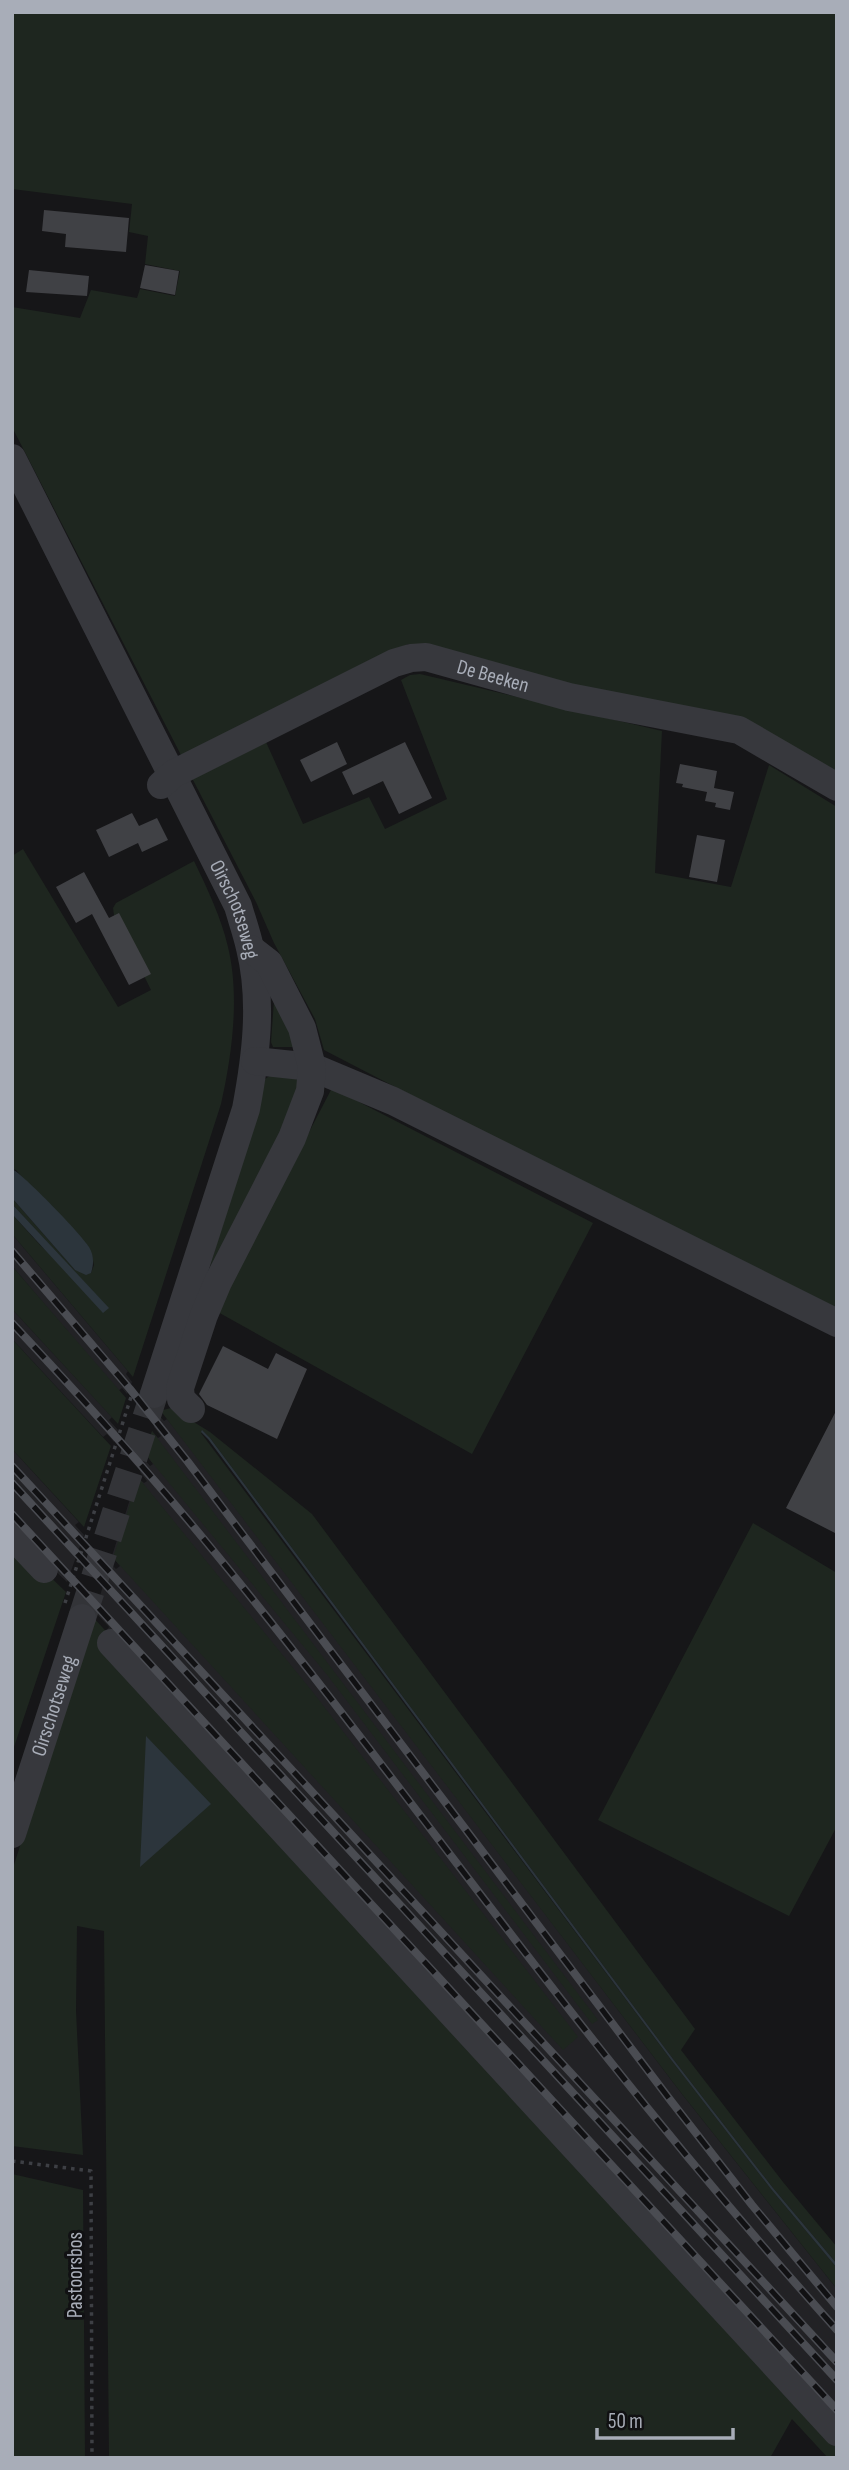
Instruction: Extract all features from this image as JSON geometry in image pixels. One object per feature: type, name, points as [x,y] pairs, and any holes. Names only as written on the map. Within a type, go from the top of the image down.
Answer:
[{"type":"street","name":"Oirschotseweg","points":[[12,457],[167,780],[238,906],[251,950],[258,1007],[255,1061],[246,1109],[144,1392]]},
{"type":"street","name":"De Beeken","points":[[167,780],[394,663],[426,657],[569,697],[739,730],[837,787]]},
{"type":"street","points":[[191,1409],[184,1404],[179,1394],[196,1337],[218,1282],[299,1122],[310,1091],[312,1067],[302,1028],[269,962],[251,950]]},
{"type":"street","points":[[255,1061],[312,1067],[393,1101],[837,1324]]},
{"type":"street","points":[[12,1535],[44,1569]]},
{"type":"street","name":"Oirschotseweg","points":[[12,1834],[73,1611]]},
{"type":"street","points":[[111,1643],[837,2432]]},
{"type":"path","points":[[73,1611],[144,1392]]},
{"type":"path","name":"Pastoorsbos","points":[[12,2161],[91,2171],[92,2458]]},
{"type":"shaded area","points":[[12,12],[837,12],[837,775],[611,694],[408,644],[182,757],[12,427],[12,307],[80,318],[91,290],[137,298],[140,289],[175,296],[180,271],[145,264],[148,236],[129,232],[132,204],[12,189]]},
{"type":"shaded area","points":[[420,674],[662,731],[655,873],[731,887],[769,765],[837,807],[837,1316],[324,1050],[315,1019],[192,778],[266,742],[303,824],[369,797],[385,829],[447,799],[401,680]]},
{"type":"shaded area","points":[[23,849],[118,1007],[151,990],[113,908],[116,903],[194,861],[218,914],[232,966],[233,1026],[221,1104],[133,1377],[12,1234],[12,1214],[40,1245],[108,1308],[12,1204],[12,1198],[75,1270],[91,1273],[94,1265],[92,1256],[16,1170],[12,1169],[12,856]]},
{"type":"shaded area","points":[[275,987],[302,1047],[273,1047],[271,1042]]},
{"type":"shaded area","points":[[274,1073],[294,1076],[304,1088],[209,1270],[262,1081]]},
{"type":"shaded area","points":[[332,1088],[593,1223],[472,1454],[216,1311]]},
{"type":"shaded area","points":[[12,1169],[65,1219],[91,1250],[91,1273],[86,1275],[75,1270],[12,1198]]},
{"type":"shaded area","points":[[12,1204],[109,1308],[103,1313],[12,1214]]},
{"type":"shaded area","points":[[12,1234],[128,1371],[126,1374],[132,1382],[127,1394],[122,1388],[118,1391],[12,1266]]},
{"type":"shaded area","points":[[12,1266],[126,1398],[118,1424],[12,1309]]},
{"type":"shaded area","points":[[12,1309],[112,1417],[109,1420],[118,1430],[114,1442],[107,1434],[103,1437],[12,1339]]},
{"type":"shaded area","points":[[12,1339],[111,1446],[84,1527],[12,1449]]},
{"type":"shaded area","points":[[179,1406],[184,1416],[210,1432],[312,1514],[695,2029],[681,2050],[837,2247],[837,2264],[773,2188],[673,2059],[210,1438],[203,1431],[201,1433],[672,2061],[771,2189],[837,2268],[837,2289],[682,2094],[160,1410]]},
{"type":"shaded area","points":[[158,1414],[164,1421],[167,1419],[197,1456],[682,2094],[837,2289],[837,2427],[106,1631],[109,1627],[95,1612],[110,1563],[116,1569],[120,1566],[112,1556],[137,1477],[144,1483],[147,1481],[140,1472],[144,1459],[150,1466],[153,1464],[145,1453],[152,1431],[158,1438],[161,1436],[154,1427]]},
{"type":"shaded area","points":[[202,1430],[673,2059],[773,2188],[837,2264],[837,2268],[771,2189],[672,2061]]},
{"type":"shaded area","points":[[152,1431],[598,2020],[592,2024],[328,1676],[146,1455]]},
{"type":"shaded area","points":[[12,1449],[79,1522],[75,1525],[84,1535],[67,1582],[12,1530]]},
{"type":"shaded area","points":[[138,1477],[312,1691],[578,2037],[563,2050],[113,1558]]},
{"type":"shaded area","points":[[753,1523],[837,1573],[837,1826],[789,1916],[598,1820]]},
{"type":"shaded area","points":[[12,1540],[66,1592],[12,1753]]},
{"type":"shaded area","points":[[93,1617],[837,2437],[837,2458],[828,2458],[792,2419],[770,2458],[109,2458],[104,1931],[77,1926],[76,2011],[83,2155],[12,2146],[12,1871]]},
{"type":"shaded area","points":[[146,1736],[211,1804],[140,1867]]},
{"type":"shaded area","points":[[12,2174],[83,2190],[85,2458],[12,2458]]},
{"type":"building","points":[[44,210],[129,218],[126,252],[65,247],[66,234],[42,231]]},
{"type":"building","points":[[145,265],[179,271],[175,295],[140,288]]},
{"type":"building","points":[[29,270],[89,276],[87,296],[26,292]]},
{"type":"building","points":[[337,742],[347,764],[311,782],[300,760]]},
{"type":"building","points":[[405,742],[432,798],[399,814],[383,781],[353,795],[342,772]]},
{"type":"building","points":[[680,764],[717,771],[714,788],[734,792],[730,810],[715,807],[716,803],[705,801],[707,792],[682,787],[683,784],[676,783]]},
{"type":"building","points":[[132,813],[139,826],[157,818],[168,840],[142,852],[138,843],[109,857],[96,830]]},
{"type":"building","points":[[697,835],[725,840],[717,882],[689,877]]},
{"type":"building","points":[[84,872],[109,918],[119,913],[151,974],[129,985],[92,914],[76,923],[56,887]]},
{"type":"building","points":[[223,1346],[268,1369],[276,1353],[307,1369],[277,1439],[207,1405],[199,1394]]},
{"type":"building","points":[[837,1409],[837,1534],[786,1508]]},
{"type":"tunnel","points":[[82,1618],[154,1394]]},
{"type":"railway","points":[[12,1251],[130,1389],[188,1462],[671,2101],[752,2205],[837,2307]]},
{"type":"railway","points":[[12,1323],[116,1437],[216,1554],[316,1679],[559,1997],[721,2196],[837,2330]]},
{"type":"railway","points":[[12,1466],[837,2362]]},
{"type":"railway","points":[[12,1483],[837,2380]]},
{"type":"railway","points":[[12,1514],[837,2410]]}]
